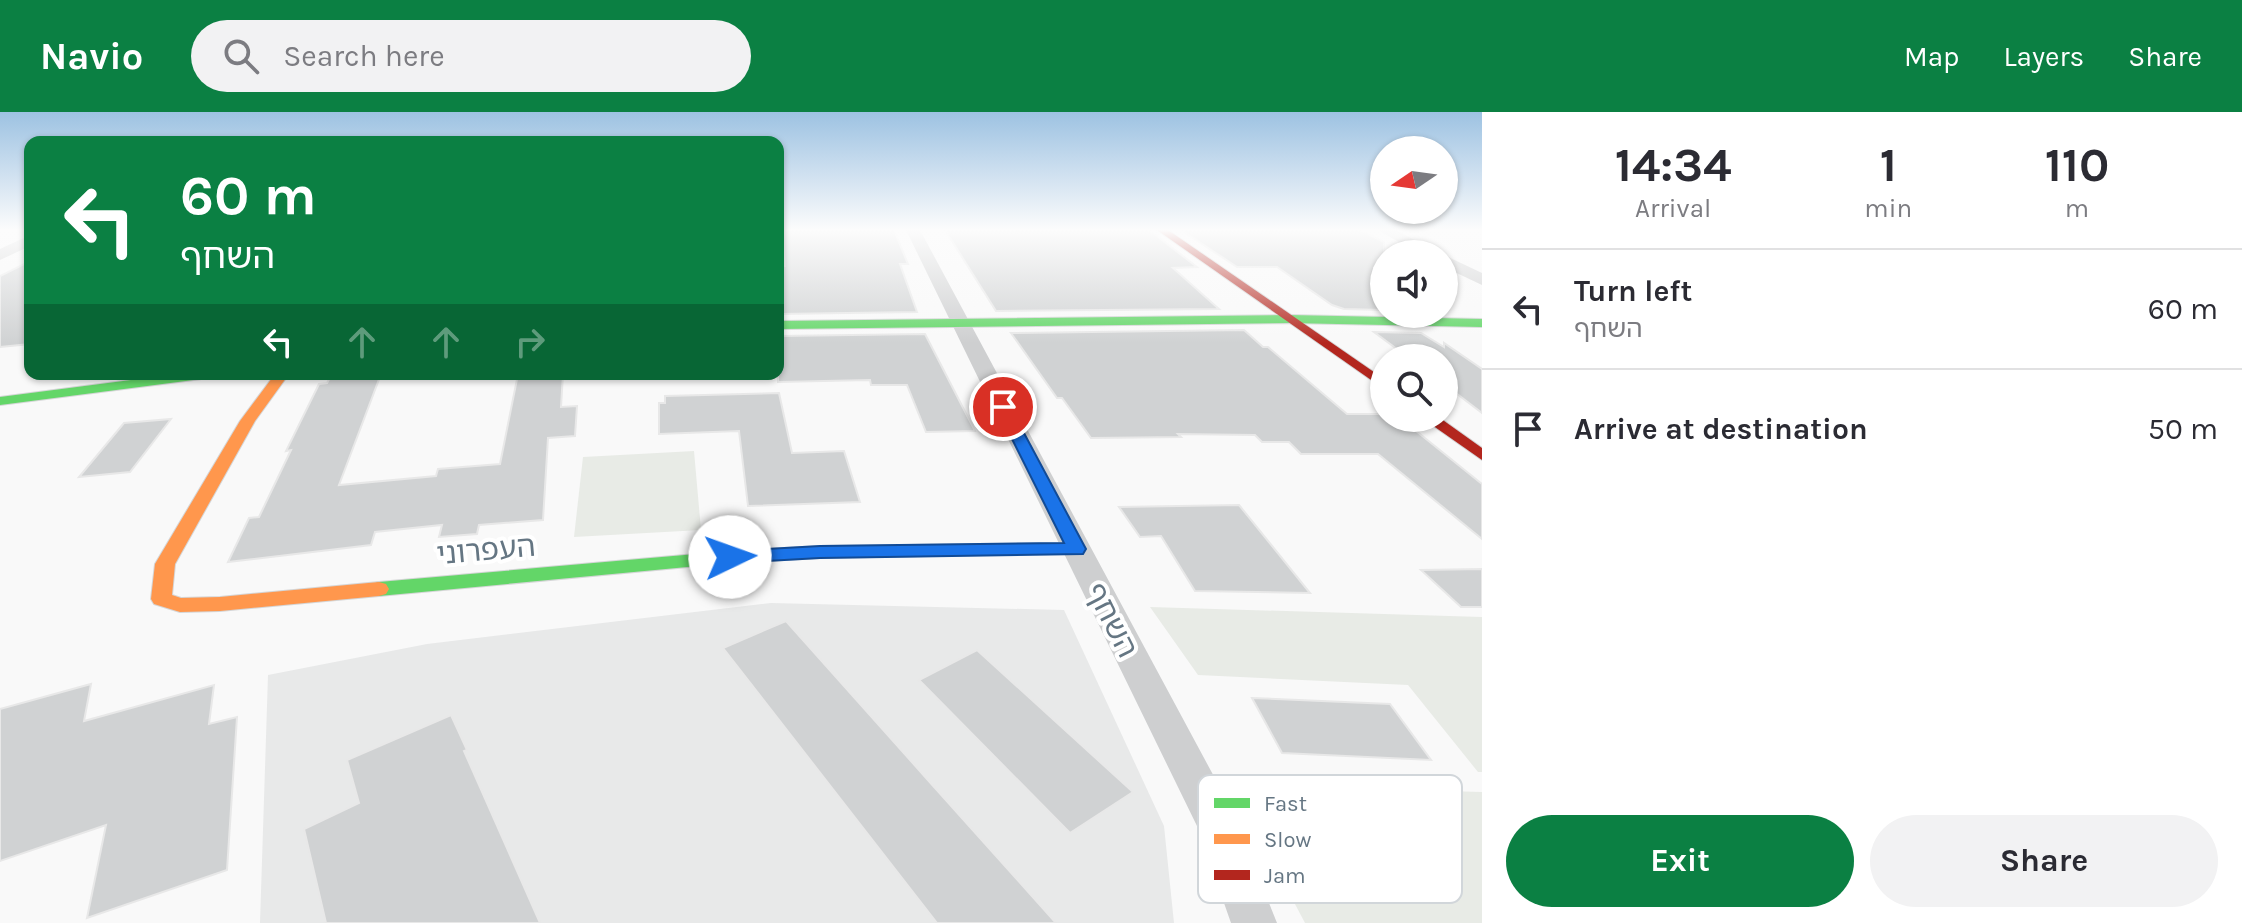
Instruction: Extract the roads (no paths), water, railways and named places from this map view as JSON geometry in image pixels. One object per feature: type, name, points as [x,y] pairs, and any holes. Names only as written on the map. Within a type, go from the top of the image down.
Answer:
[{"type":"street","name":"השחף","points":[[932,268],[1198,786]]},
{"type":"street","points":[[1216,268],[1370,375]]},
{"type":"street","points":[[1459,268],[1482,280]]},
{"type":"street","points":[[784,325],[1144,321],[1482,323]]},
{"type":"street","points":[[1297,324],[1482,333]]},
{"type":"street","points":[[0,401],[163,380]]},
{"type":"street","name":"העפרוני","points":[[278,380],[248,421],[165,564],[161,599],[180,605],[220,604],[633,564],[775,554],[1076,549]]},
{"type":"street","points":[[1450,432],[1482,455]]},
{"type":"street","name":"השחף","points":[[1247,903],[1254,923]]}]
